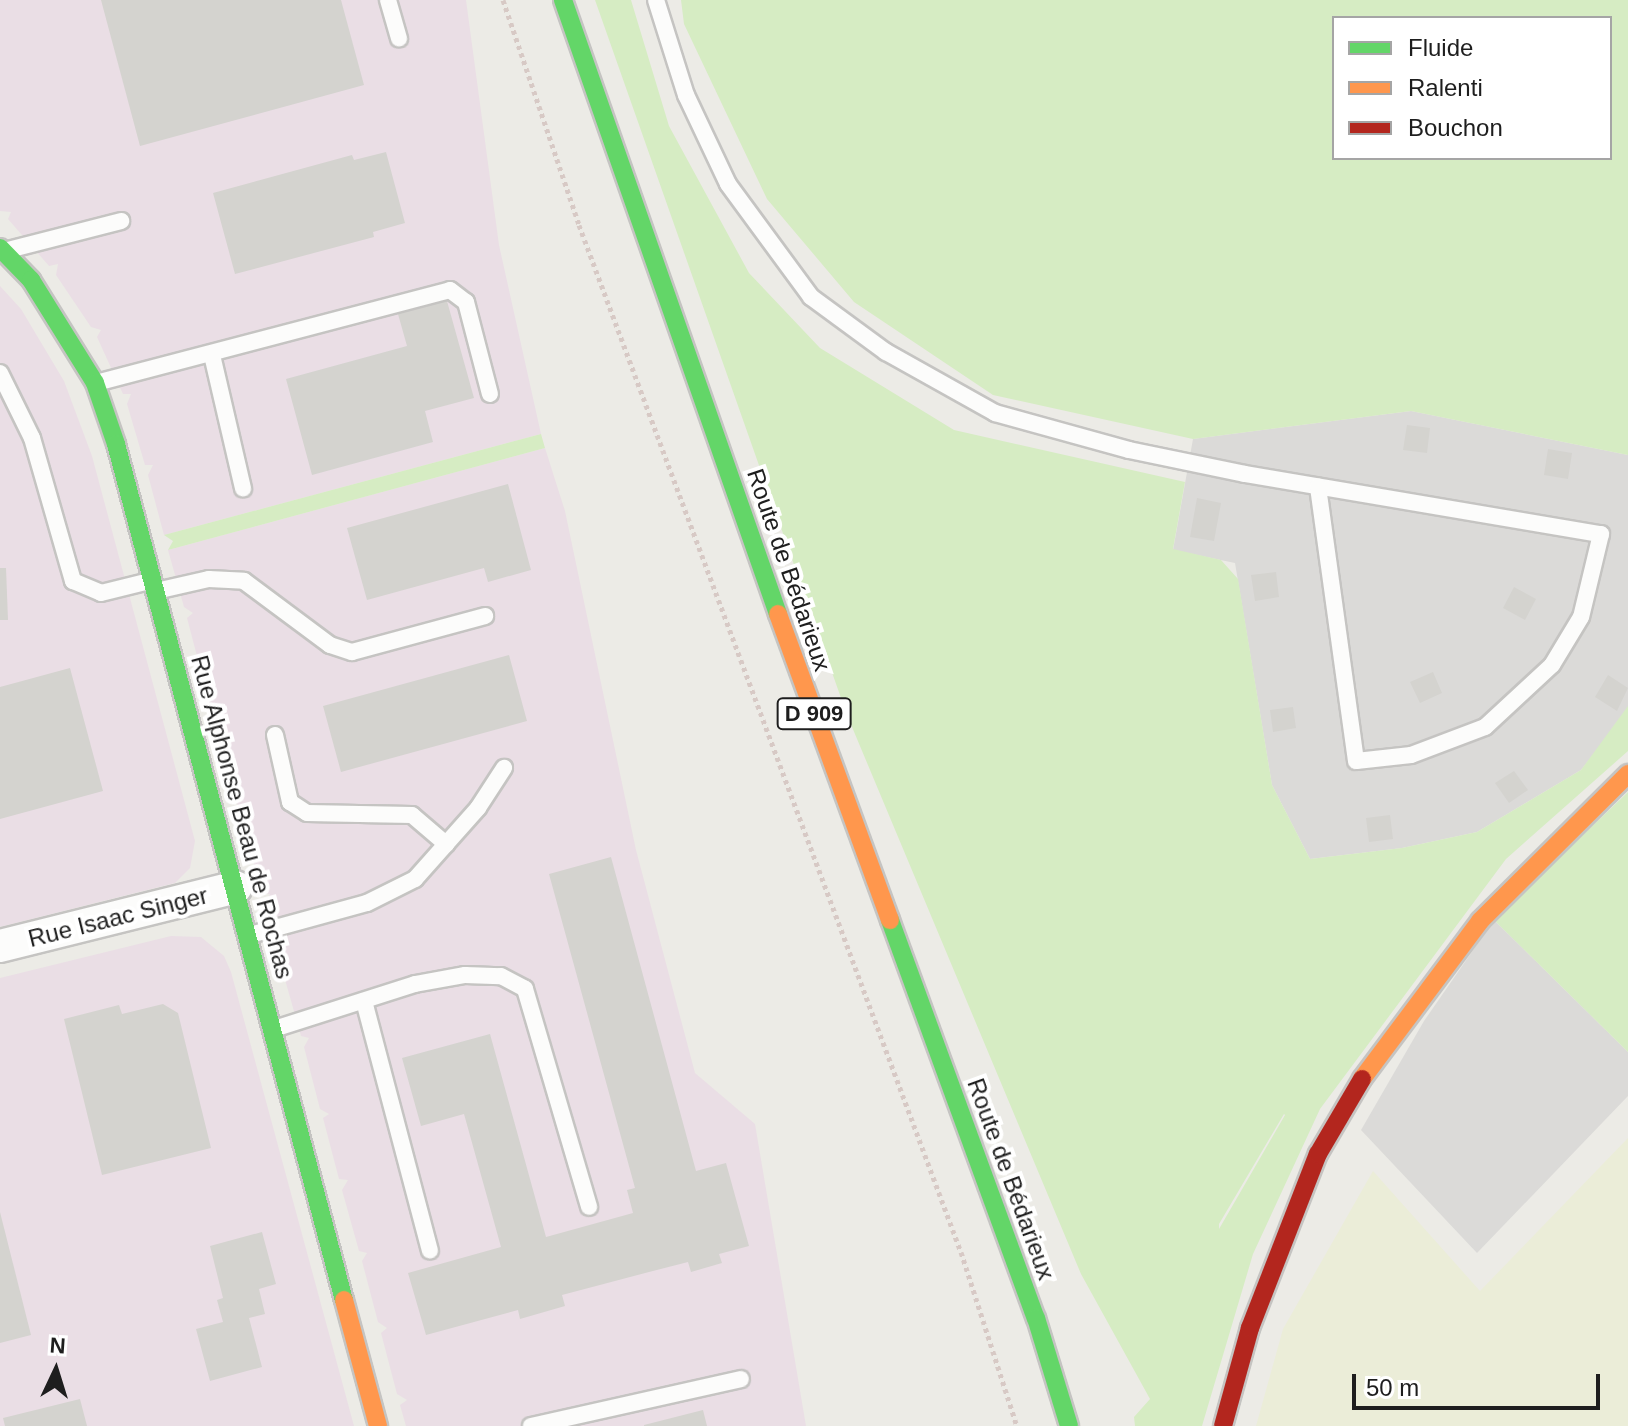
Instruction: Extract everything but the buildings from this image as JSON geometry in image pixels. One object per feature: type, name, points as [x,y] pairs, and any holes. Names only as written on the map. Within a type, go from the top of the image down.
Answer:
[{"type":"street","name":"Route de Bédarieux","points":[[563,0],[788,643],[1036,1318],[1069,1426]]},
{"type":"street","name":"Rue Alphonse Beau de Rochas","points":[[1,250],[31,280],[95,383],[155,586],[378,1426]]},
{"type":"street","points":[[1223,1426],[1250,1328],[1318,1154],[1378,1052],[1480,921],[1628,774]]},
{"type":"street","name":"Rue Isaac Singer","points":[[0,946],[236,887]]},
{"type":"lane","points":[[388,0],[399,38]]},
{"type":"lane","points":[[656,0],[686,95],[728,184],[811,297],[861,334],[995,413],[1129,450],[1318,487],[1601,534],[1581,617],[1552,665],[1485,727],[1411,755],[1356,761],[1318,487]]},
{"type":"lane","points":[[1,250],[121,221]]},
{"type":"lane","points":[[95,383],[212,355],[450,290],[466,302],[490,394]]},
{"type":"lane","points":[[212,355],[243,488]]},
{"type":"lane","points":[[0,373],[32,438],[73,581],[101,593],[209,579],[244,581],[330,645],[352,652],[485,616]]},
{"type":"lane","points":[[275,735],[290,802],[307,813],[412,815],[446,844]]},
{"type":"lane","points":[[249,936],[367,903],[415,879],[504,768]]},
{"type":"lane","points":[[274,1030],[364,1001],[465,975],[501,976],[525,989],[589,1207]]},
{"type":"lane","points":[[364,1001],[430,1250]]},
{"type":"lane","points":[[531,1426],[741,1379]]},
{"type":"path","points":[[503,0],[579,225],[961,1252],[1017,1426]]},
{"type":"shaded area","points":[[0,0],[466,0],[499,245],[541,434],[164,535],[148,475],[153,465],[145,465],[127,404],[131,394],[123,394],[97,337],[101,330],[91,327],[56,275],[58,264],[49,266],[8,219],[11,212],[0,211]]},
{"type":"shaded area","points":[[0,286],[21,309],[64,381],[92,456],[195,841],[190,868],[175,883],[0,927]]},
{"type":"shaded area","points":[[1411,411],[1628,455],[1628,711],[1581,770],[1477,832],[1402,848],[1310,859],[1272,785],[1235,563],[1173,550],[1193,439]]},
{"type":"shaded area","points":[[545,448],[565,511],[636,850],[695,1073],[755,1124],[806,1426],[406,1426],[400,1405],[407,1400],[397,1394],[381,1333],[387,1328],[378,1322],[362,1261],[367,1253],[359,1251],[342,1190],[348,1180],[339,1179],[323,1118],[329,1114],[320,1109],[304,1047],[309,1038],[301,1036],[284,976],[290,970],[281,965],[265,904],[270,894],[262,893],[245,832],[251,827],[242,821],[226,760],[232,755],[223,750],[206,690],[212,680],[203,679],[187,618],[193,613],[184,607],[168,550]]},
{"type":"shaded area","points":[[1494,920],[1628,1052],[1628,1096],[1477,1253],[1361,1130],[1424,1021]]},
{"type":"shaded area","points":[[171,936],[201,937],[224,956],[231,972],[354,1426],[0,1426],[0,978]]},
{"type":"green space","points":[[595,0],[631,0],[669,126],[749,273],[820,348],[954,430],[1185,482],[1173,549],[1221,560],[1238,579],[1272,785],[1310,859],[1402,848],[1477,832],[1581,770],[1628,706],[1628,751],[1506,859],[1320,1109],[1253,1254],[1202,1426],[1135,1426],[1134,1417],[1150,1399],[1081,1274],[847,715]],"holes":[[[1285,1115],[1219,1229],[1219,1224]]]},
{"type":"green space","points":[[681,0],[1628,0],[1628,455],[1411,411],[1193,439],[993,395],[854,302],[767,199],[684,24]]},
{"type":"green space","points":[[541,434],[545,448],[168,550],[173,541],[164,535]]},
{"type":"green space","points":[[1628,792],[1628,1052],[1494,920]]},
{"type":"green space","points":[[1628,1138],[1628,1426],[1256,1426],[1283,1329],[1373,1171],[1480,1291]]},
{"type":"traffic: fast","points":[[563,0],[778,614]]},
{"type":"traffic: fast","points":[[0,248],[31,280],[95,383],[116,444],[344,1300]]},
{"type":"traffic: fast","points":[[890,920],[1036,1318],[1069,1426]]},
{"type":"traffic: slow","points":[[778,614],[890,920]]},
{"type":"traffic: slow","points":[[1362,1079],[1480,921],[1628,774]]},
{"type":"traffic: slow","points":[[344,1300],[378,1426]]},
{"type":"traffic: jam","points":[[1223,1426],[1250,1328],[1318,1154],[1362,1079]]}]
